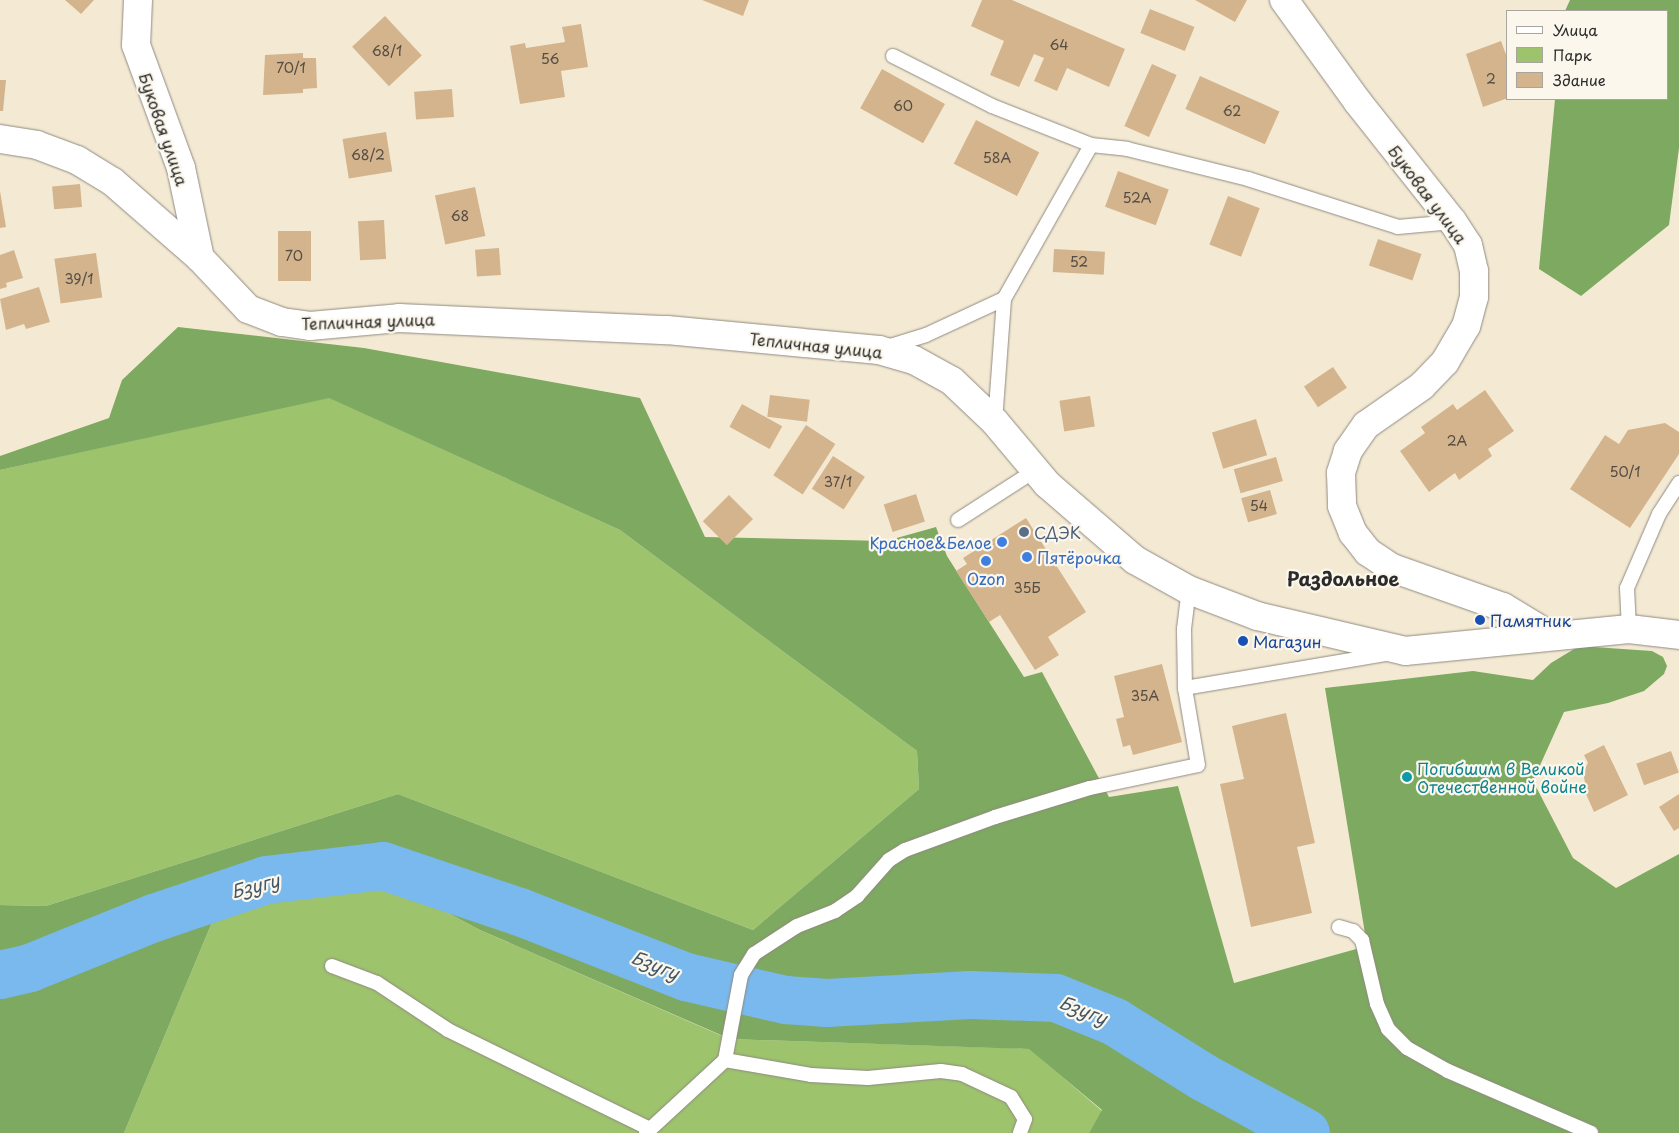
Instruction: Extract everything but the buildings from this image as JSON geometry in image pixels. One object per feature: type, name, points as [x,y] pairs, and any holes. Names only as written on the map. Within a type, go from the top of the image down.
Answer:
[{"type":"street","name":"Буковая улица","points":[[138,0],[136,45],[181,168],[200,258]]},
{"type":"street","name":"Буковая улица","points":[[1284,0],[1357,101],[1453,222],[1468,245],[1474,271],[1474,297],[1466,326],[1445,362],[1422,386],[1366,425],[1348,451],[1342,473],[1342,506],[1353,533],[1368,552],[1392,568],[1503,608],[1548,635]]},
{"type":"street","name":"Тепличная улица","points":[[0,139],[37,145],[77,160],[112,182],[200,258],[248,309],[275,320],[310,326],[399,318],[441,319],[667,330],[879,350],[914,360],[952,381],[995,422],[1036,470],[1135,560],[1189,590],[1257,616],[1404,650],[1548,635],[1629,629],[1679,635]]},
{"type":"lane","points":[[893,56],[992,106],[1092,145],[1127,149],[1248,179],[1398,227],[1453,222]]},
{"type":"lane","points":[[995,422],[1004,299],[1092,145]]},
{"type":"lane","points":[[879,350],[926,335],[1004,299]]},
{"type":"lane","points":[[958,520],[1036,470]]},
{"type":"lane","points":[[1629,629],[1628,588],[1659,514],[1679,484]]},
{"type":"lane","points":[[332,966],[377,984],[448,1030],[647,1130],[725,1060],[741,975],[754,954],[797,926],[835,911],[857,896],[889,860],[905,850],[995,816],[1090,788],[1198,765],[1185,688],[1184,629],[1189,590]]},
{"type":"lane","points":[[1185,688],[1404,650]]},
{"type":"lane","points":[[1339,927],[1353,931],[1362,940],[1377,1004],[1388,1029],[1407,1048],[1448,1071],[1592,1133]]},
{"type":"lane","points":[[725,1060],[810,1075],[868,1078],[940,1071],[962,1074],[1011,1097],[1025,1119],[1020,1133]]},
{"type":"green space","points":[[1570,0],[1679,0],[1679,148],[1669,225],[1581,296],[1539,269],[1555,100],[1669,100],[1669,10],[1565,10]]},
{"type":"green space","points":[[178,327],[364,348],[640,398],[705,537],[886,541],[936,527],[947,556],[1024,677],[1042,672],[1109,797],[1178,786],[1234,983],[1367,946],[1325,688],[1473,671],[1533,680],[1551,663],[1579,646],[1652,651],[1663,657],[1667,666],[1664,674],[1644,691],[1608,703],[1564,712],[1533,781],[1573,858],[1616,888],[1679,854],[1679,1133],[1089,1133],[1102,1110],[1029,1049],[730,1039],[480,930],[343,857],[223,896],[124,1133],[0,1133],[0,905],[46,906],[398,794],[753,930],[919,789],[917,751],[620,530],[329,398],[0,470],[0,456],[109,418],[122,380]]},
{"type":"green space","points":[[328,397],[620,530],[917,751],[919,789],[753,930],[398,794],[46,906],[0,905],[0,470]]},
{"type":"green space","points":[[343,857],[480,930],[729,1039],[1030,1049],[1102,1111],[1089,1133],[124,1133],[223,896]]},
{"type":"waterway","name":"Бзугу","points":[[0,975],[30,968],[154,918],[266,880],[383,866],[520,912],[686,977],[786,1000],[827,1003],[970,995],[1056,998],[1115,1022],[1203,1077],[1306,1133]]},
{"type":"place","name":"СДЭК","points":[[1024,532]]},
{"type":"place","name":"Красное&Белое","points":[[1002,542]]},
{"type":"place","name":"Пятёрочка","points":[[1027,557]]},
{"type":"place","name":"Ozon","points":[[986,561]]},
{"type":"place","name":"Памятник","points":[[1480,620]]},
{"type":"place","name":"Магазин","points":[[1243,641]]},
{"type":"place","name":"Погибшим в Великой Отечественной войне","points":[[1407,777]]},
{"type":"district","name":"Раздольное","points":[[1343,579]]}]
